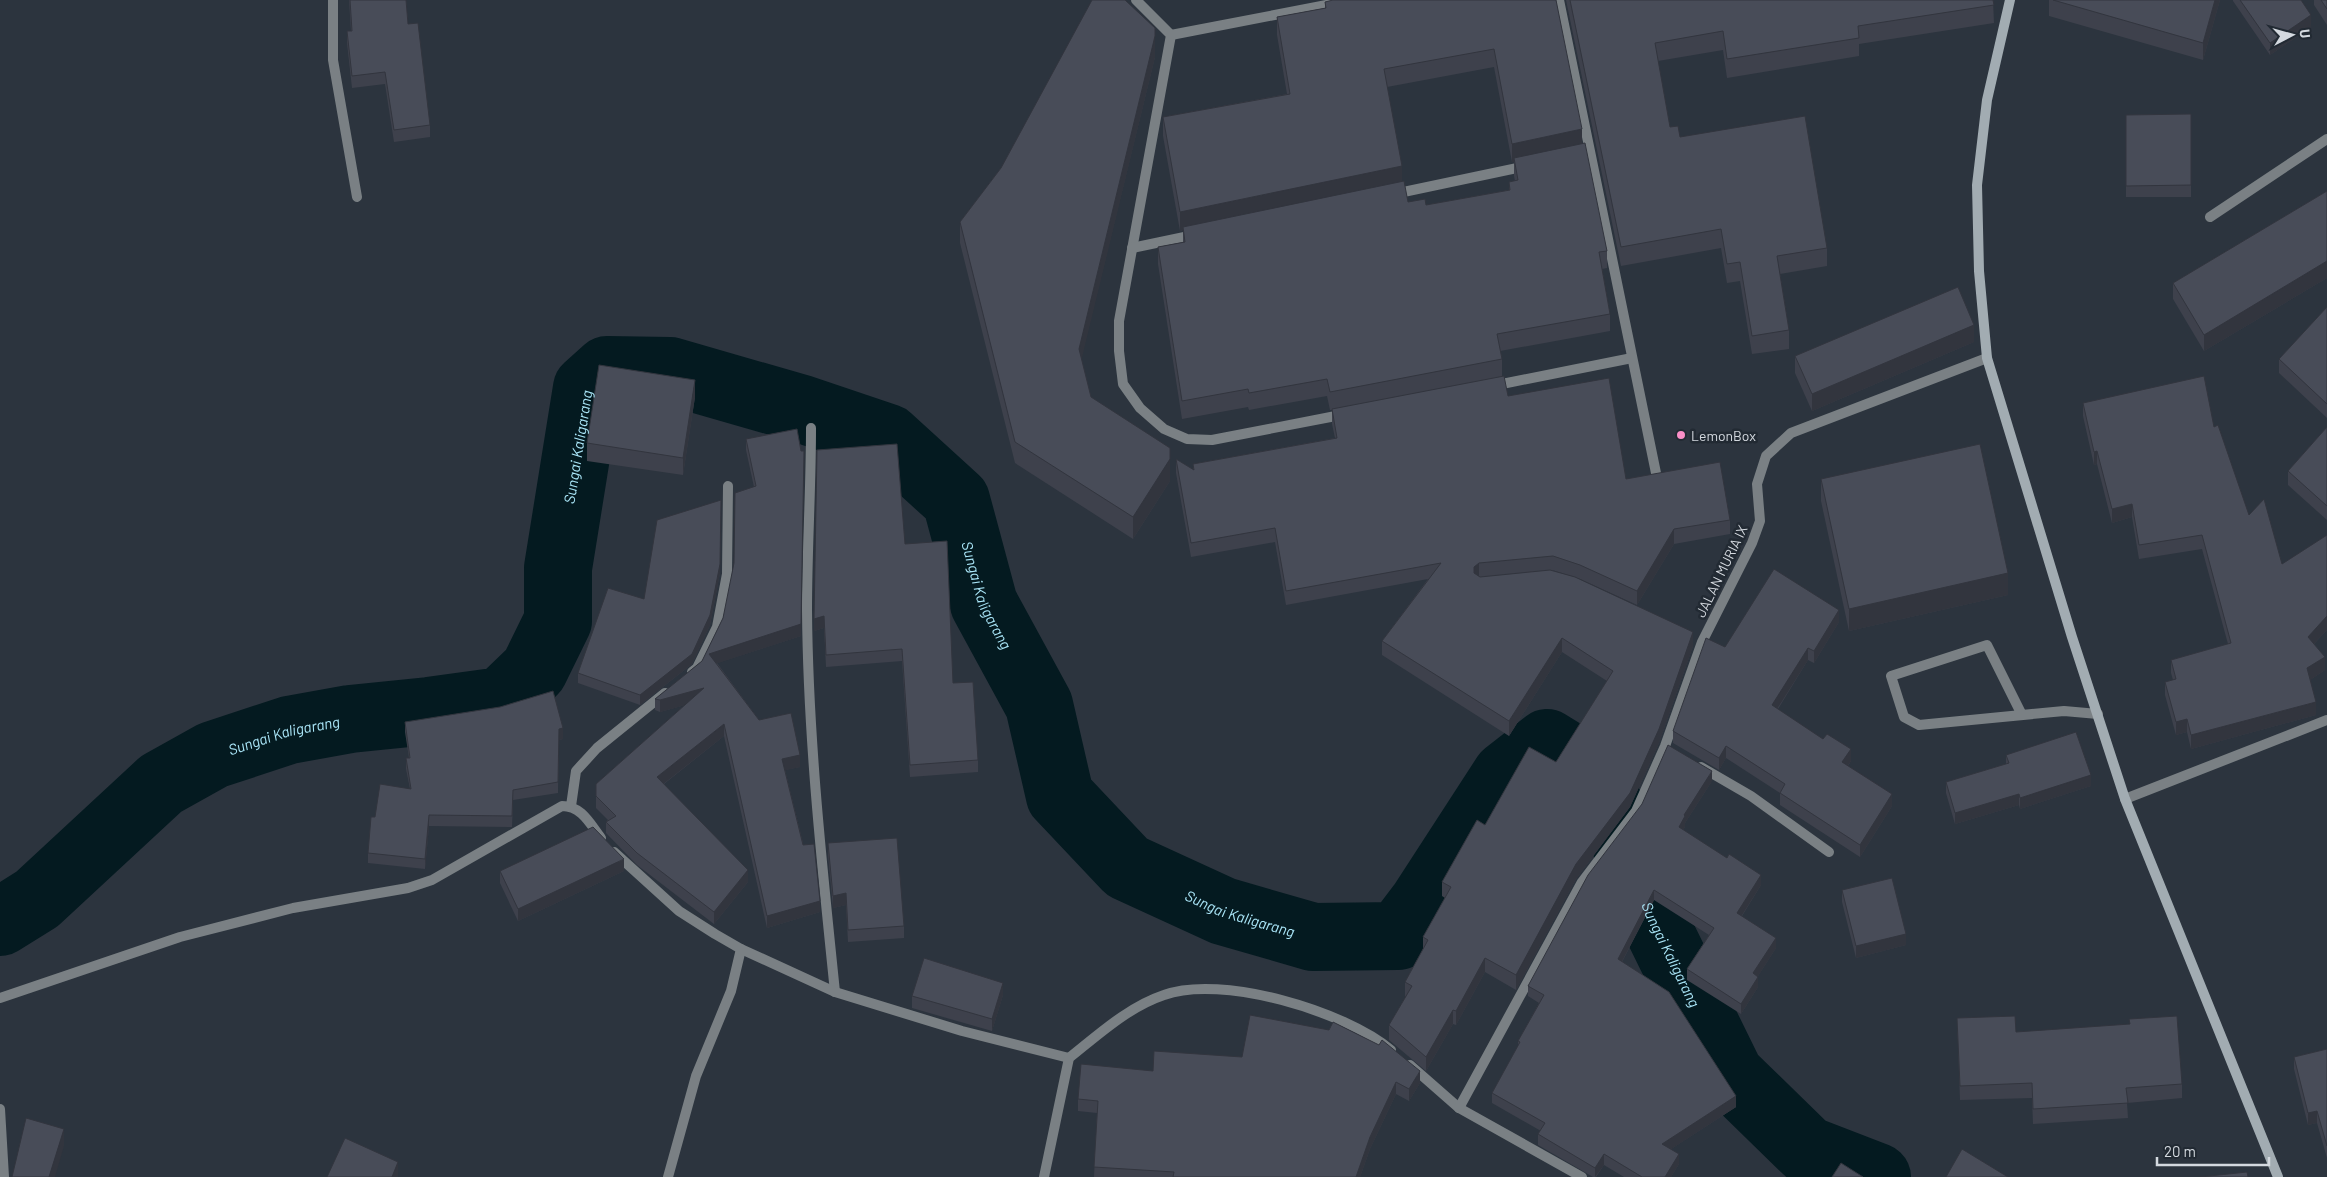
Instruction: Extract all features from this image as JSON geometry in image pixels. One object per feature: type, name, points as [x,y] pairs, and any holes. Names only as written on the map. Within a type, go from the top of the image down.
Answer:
[{"type":"main road","points":[[2010,0],[1988,100],[1977,185],[1979,271],[1987,358],[2072,637],[2125,798],[2278,1177]]},
{"type":"street","points":[[333,0],[333,60],[357,196]]},
{"type":"street","points":[[1136,0],[1172,35]]},
{"type":"street","points":[[1172,35],[1352,0]]},
{"type":"street","points":[[1559,0],[1586,154],[1656,473]]},
{"type":"street","points":[[1172,35],[1119,321],[1119,351],[1123,384],[1140,408],[1164,429],[1186,440],[1212,440],[1359,412]]},
{"type":"street","points":[[2210,217],[2327,139]]},
{"type":"street","points":[[1387,196],[1542,163]]},
{"type":"street","points":[[1132,248],[1207,233]]},
{"type":"street","points":[[1486,387],[1632,358]]},
{"type":"street","name":"JALAN MURIA IX","points":[[1459,1108],[1582,882],[1636,811],[1669,748],[1698,640],[1752,543],[1760,521],[1757,484],[1766,456],[1791,433],[1987,358]]},
{"type":"street","points":[[811,428],[807,611],[810,682],[817,796],[835,992]]},
{"type":"street","points":[[571,806],[576,771],[597,748],[697,668],[718,627],[727,574],[728,486]]},
{"type":"street","points":[[2022,715],[1988,646],[1891,676],[1904,716],[1919,725],[2064,711],[2098,714]]},
{"type":"street","points":[[2125,798],[2327,720]]},
{"type":"street","points":[[1691,761],[1751,796],[1829,852]]},
{"type":"street","points":[[0,998],[180,937],[293,908],[408,888],[424,883],[562,806],[571,806],[578,809],[601,838],[635,872],[679,911],[741,949],[835,992],[962,1031],[1069,1058]]},
{"type":"street","points":[[668,1177],[696,1076],[731,991],[741,949]]},
{"type":"street","points":[[1044,1177],[1069,1058],[1138,1007],[1164,994],[1191,990],[1236,991],[1288,1002],[1337,1018],[1386,1045],[1459,1108],[1582,1177]]},
{"type":"street","points":[[0,1109],[4,1177]]},
{"type":"building","points":[[350,0],[406,0],[408,24],[418,23],[430,125],[394,130],[385,72],[352,76],[347,31],[352,31]]},
{"type":"building","points":[[1092,0],[1125,0],[1155,28],[1155,36],[1079,349],[1091,397],[1170,448],[1170,459],[1133,517],[1015,442],[960,222],[1001,168]]},
{"type":"building","points":[[1333,0],[1556,0],[1582,129],[1512,144],[1494,49],[1384,69],[1402,166],[1180,212],[1163,117],[1290,94],[1277,17],[1326,8],[1325,2]]},
{"type":"building","points":[[1570,0],[1993,0],[1994,5],[1858,26],[1859,38],[1727,59],[1723,31],[1655,43],[1670,127],[1678,126],[1680,137],[1805,116],[1827,248],[1777,256],[1789,330],[1752,336],[1740,262],[1727,264],[1721,229],[1621,247]]},
{"type":"building","points":[[2053,0],[2215,0],[2203,43]]},
{"type":"building","points":[[2240,0],[2301,0],[2311,15],[2270,43]]},
{"type":"building","points":[[2321,0],[2327,0],[2327,9]]},
{"type":"building","points":[[2191,114],[2191,185],[2126,186],[2126,115]]},
{"type":"building","points":[[1585,143],[1607,251],[1599,252],[1610,314],[1497,334],[1502,359],[1330,392],[1327,379],[1249,393],[1248,389],[1182,401],[1158,247],[1185,242],[1183,227],[1404,181],[1408,202],[1425,199],[1426,205],[1510,190],[1509,182],[1518,180],[1514,158]]},
{"type":"building","points":[[2327,191],[2327,261],[2204,335],[2173,283]]},
{"type":"building","points":[[1958,287],[1974,325],[1812,394],[1795,356]]},
{"type":"building","points":[[2327,307],[2327,404],[2279,359]]},
{"type":"building","points":[[599,365],[695,380],[683,458],[587,443]]},
{"type":"building","points":[[1504,376],[1508,396],[1609,378],[1626,479],[1720,462],[1730,520],[1674,529],[1637,591],[1580,565],[1553,556],[1479,563],[1474,567],[1474,573],[1480,577],[1550,570],[1575,577],[1693,632],[1659,729],[1630,793],[1576,864],[1516,975],[1485,958],[1456,1011],[1453,1010],[1426,1057],[1389,1025],[1412,986],[1405,982],[1428,940],[1423,937],[1451,887],[1442,882],[1477,820],[1485,825],[1529,747],[1556,762],[1613,671],[1562,638],[1509,721],[1382,641],[1441,563],[1286,591],[1275,528],[1191,543],[1176,459],[1194,470],[1193,464],[1337,438],[1332,409]]},
{"type":"building","points":[[2204,376],[2214,427],[2218,425],[2249,515],[2264,499],[2282,564],[2327,535],[2327,616],[2308,637],[2325,657],[2307,668],[2316,702],[2191,735],[2187,719],[2176,722],[2165,682],[2176,679],[2171,660],[2231,643],[2202,535],[2139,545],[2132,504],[2112,509],[2097,451],[2094,452],[2083,403]]},
{"type":"building","points":[[2327,427],[2327,506],[2288,471]]},
{"type":"building","points":[[797,429],[801,451],[804,451],[801,624],[709,654],[759,720],[791,713],[800,755],[782,759],[803,845],[814,844],[820,901],[767,916],[724,724],[657,777],[748,870],[714,912],[637,853],[606,822],[616,816],[596,796],[596,784],[704,688],[660,700],[655,699],[702,661],[723,618],[734,563],[735,493],[756,486],[746,439]]},
{"type":"building","points":[[897,444],[905,544],[947,541],[953,683],[973,682],[978,760],[910,765],[902,649],[826,655],[824,616],[814,619],[817,450]]},
{"type":"building","points":[[1980,444],[2008,573],[1849,609],[1821,479]]},
{"type":"building","points":[[721,500],[720,564],[710,615],[692,654],[640,695],[578,673],[608,588],[644,599],[657,520]]},
{"type":"building","points":[[1774,569],[1839,610],[1814,651],[1808,648],[1772,705],[1823,739],[1827,734],[1851,749],[1842,762],[1892,794],[1860,845],[1780,793],[1785,784],[1726,746],[1719,758],[1673,731],[1706,638],[1725,647]]},
{"type":"building","points":[[553,691],[563,728],[559,729],[558,782],[513,790],[512,816],[429,815],[425,859],[368,853],[371,817],[375,817],[380,784],[411,789],[406,758],[410,758],[405,722],[500,707]]},
{"type":"building","points":[[2076,732],[2091,775],[2020,798],[2019,794],[1955,813],[1946,782],[2009,763],[2006,755]]},
{"type":"building","points":[[1668,745],[1712,771],[1684,815],[1679,827],[1727,858],[1729,854],[1761,875],[1737,913],[1776,938],[1753,973],[1758,977],[1741,1004],[1687,969],[1714,928],[1654,890],[1618,959],[1669,992],[1736,1096],[1662,1144],[1679,1154],[1665,1177],[1642,1177],[1604,1154],[1595,1168],[1538,1134],[1545,1123],[1492,1093],[1544,995],[1528,986],[1588,875],[1642,804]]},
{"type":"building","points":[[593,827],[624,859],[518,909],[500,871]]},
{"type":"building","points":[[897,838],[904,926],[848,930],[846,893],[833,896],[828,843]]},
{"type":"building","points":[[1892,878],[1906,934],[1856,946],[1842,890]]},
{"type":"building","points":[[924,958],[1003,983],[992,1019],[912,996]]},
{"type":"building","points":[[1250,1015],[1329,1030],[1333,1022],[1379,1045],[1382,1040],[1420,1071],[1409,1089],[1396,1082],[1370,1137],[1356,1177],[1173,1177],[1174,1172],[1094,1167],[1098,1101],[1078,1099],[1081,1064],[1153,1071],[1154,1051],[1242,1057]]},
{"type":"building","points":[[2015,1016],[2016,1032],[2130,1024],[2129,1019],[2177,1016],[2182,1084],[2126,1088],[2128,1103],[2033,1109],[2032,1083],[1960,1086],[1957,1018]]},
{"type":"building","points":[[2327,1049],[2327,1146],[2317,1111],[2308,1113],[2294,1057]]},
{"type":"building","points":[[26,1118],[64,1129],[49,1177],[12,1177]]},
{"type":"building","points":[[345,1138],[398,1162],[392,1177],[327,1177]]},
{"type":"building","points":[[1962,1149],[2008,1177],[1946,1177]]},
{"type":"building","points":[[1841,1163],[1863,1177],[1832,1177]]},
{"type":"building","points":[[2247,1172],[2248,1177],[2200,1177]]},
{"type":"waterway","name":"Sungai Kaligarang","points":[[0,922],[37,899],[161,784],[213,755],[289,730],[350,719],[502,701],[534,670],[558,621],[558,568],[587,388],[607,370],[670,371],[802,409],[888,438],[956,500],[984,604],[1039,705],[1060,796],[1127,867],[1223,911],[1313,937],[1398,936],[1423,903],[1506,775],[1547,743],[1586,767],[1614,813],[1652,916],[1730,1075],[1807,1150],[1877,1177]]},
{"type":"place","name":"LemonBox","points":[[1681,435]]}]
